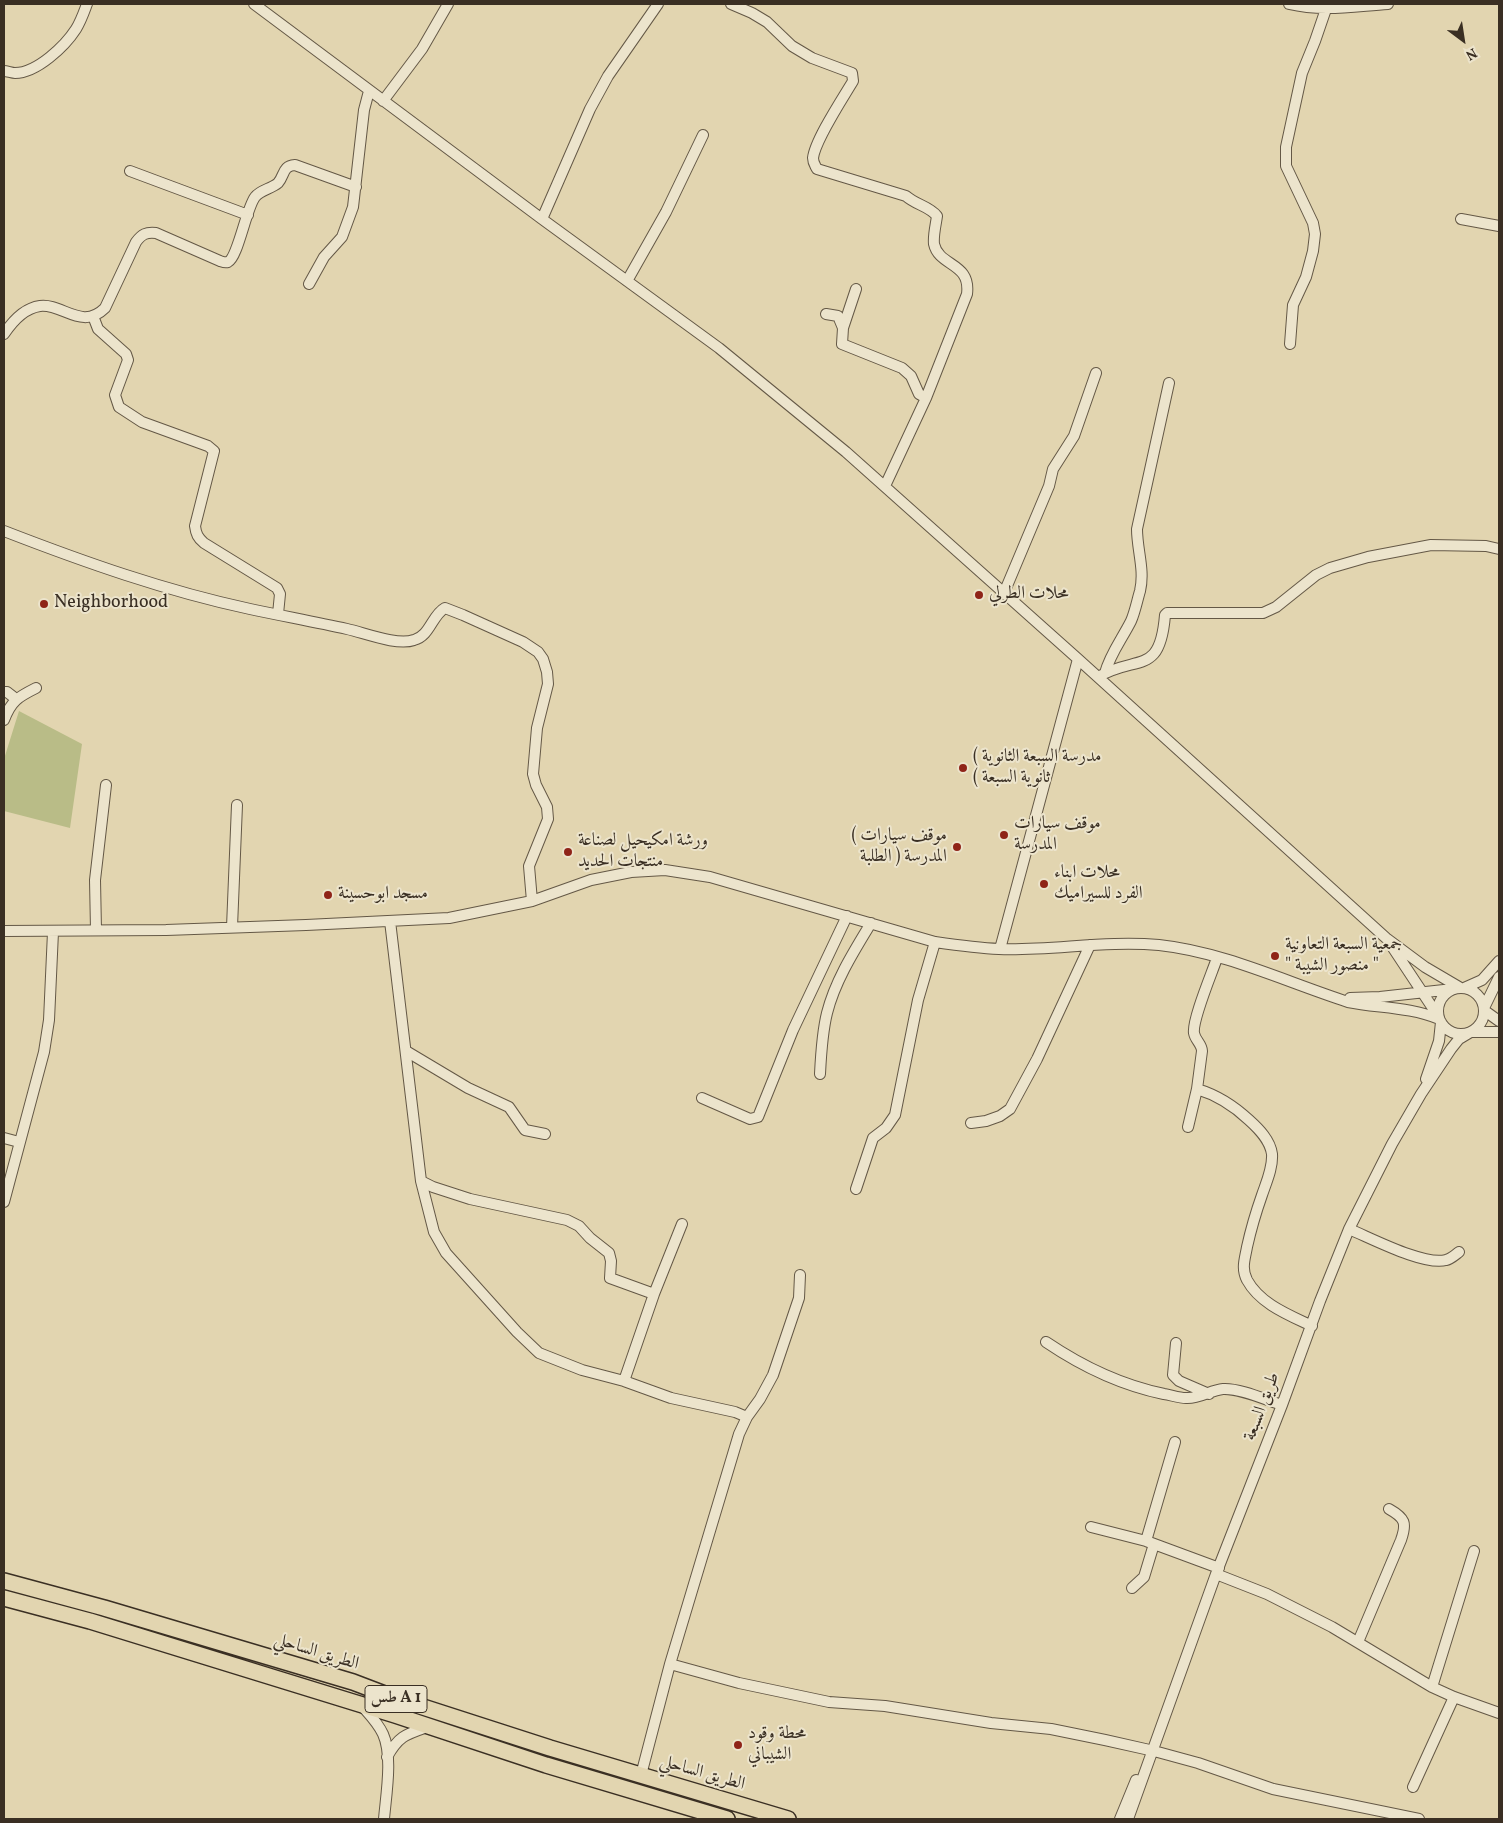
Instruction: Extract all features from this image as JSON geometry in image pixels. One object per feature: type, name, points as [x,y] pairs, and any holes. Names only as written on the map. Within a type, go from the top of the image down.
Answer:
[{"type":"highway","name":"الطريق الساحلي","points":[[4,1581],[104,1608],[352,1682],[395,1698],[550,1748],[788,1819]]},
{"type":"highway","name":"الطريق الساحلي","points":[[4,1598],[90,1621],[430,1726],[706,1816],[727,1819]]},
{"type":"highway","points":[[546,1765],[550,1748]]},
{"type":"street","points":[[4,70],[16,73],[47,60],[64,46],[78,27],[87,4]]},
{"type":"street","points":[[254,4],[542,219],[719,348],[885,486],[1078,659],[1101,675],[1386,938],[1425,967],[1460,988],[1478,994],[1485,1009],[1499,1021]]},
{"type":"street","points":[[383,101],[422,49],[448,4]]},
{"type":"street","points":[[542,219],[590,109],[608,76],[658,4]]},
{"type":"street","points":[[731,4],[767,22],[792,46],[812,58],[852,73],[852,81],[813,156],[814,165],[818,169],[906,196],[913,203],[931,209],[937,216],[934,245],[945,258],[962,271],[966,278],[967,294],[926,398],[885,486]]},
{"type":"street","points":[[1290,4],[1326,9],[1387,4]]},
{"type":"street","points":[[1290,344],[1293,306],[1306,277],[1313,251],[1315,234],[1313,223],[1286,166],[1286,147],[1302,73],[1326,9]]},
{"type":"street","points":[[309,284],[324,257],[342,237],[353,207],[364,110],[369,91]]},
{"type":"street","points":[[627,281],[666,212],[703,134]]},
{"type":"street","points":[[4,334],[21,315],[33,308],[42,306],[81,317],[93,316],[105,308],[142,235],[148,232],[156,233],[225,263],[229,261],[235,252],[254,197],[276,184],[280,180],[284,169],[291,165],[356,187]]},
{"type":"street","points":[[130,171],[248,215]]},
{"type":"street","points":[[1460,219],[1499,226]]},
{"type":"street","points":[[856,289],[843,328],[842,344],[902,368],[914,380],[919,394],[926,398]]},
{"type":"street","points":[[826,314],[838,316],[843,328]]},
{"type":"street","points":[[93,316],[98,329],[126,354],[128,360],[115,395],[119,406],[142,422],[208,446],[214,450],[195,526],[196,532],[204,543],[277,588],[280,594],[278,614]]},
{"type":"street","points":[[1004,593],[1049,486],[1053,469],[1074,436],[1096,372]]},
{"type":"street","points":[[1101,675],[1131,619],[1140,591],[1142,565],[1137,540],[1138,529],[1169,383]]},
{"type":"street","points":[[4,531],[158,585],[250,609],[395,640],[413,641],[420,638],[437,615],[446,608],[523,642],[538,652],[543,659],[548,684],[538,728],[533,774],[536,785],[548,807],[548,819],[529,866],[532,901]]},
{"type":"street","points":[[1101,675],[1146,660],[1154,655],[1161,642],[1165,615],[1167,613],[1263,613],[1276,607],[1316,575],[1330,568],[1368,557],[1431,544],[1499,548]]},
{"type":"street","points":[[1000,949],[1078,659]]},
{"type":"street","points":[[4,720],[8,707],[16,699],[36,688]]},
{"type":"street","points":[[4,692],[8,692],[16,699]]},
{"type":"street","points":[[96,930],[95,880],[106,785]]},
{"type":"street","points":[[232,927],[237,805]]},
{"type":"street","points":[[4,931],[166,930],[449,918],[532,901],[592,880],[631,872],[665,870],[710,877],[934,942],[1000,949],[1090,945],[1159,945],[1217,958],[1336,998],[1365,1005],[1411,1010],[1439,1019]]},
{"type":"street","points":[[702,1098],[750,1119],[758,1117],[792,1030],[847,916]]},
{"type":"street","points":[[390,921],[421,1181],[429,1217],[441,1245],[462,1272],[538,1354],[671,1398],[735,1412],[747,1417]]},
{"type":"street","points":[[820,1074],[822,1043],[827,1013],[834,991],[871,923]]},
{"type":"street","points":[[4,1202],[44,1052],[49,1020],[53,932]]},
{"type":"street","points":[[1386,938],[1446,1029],[1453,1033],[1461,1034],[1470,1032],[1499,1032]]},
{"type":"street","points":[[856,1189],[873,1138],[886,1128],[895,1115],[918,1000],[934,942]]},
{"type":"street","points":[[970,1123],[986,1122],[1010,1109],[1041,1052],[1090,945]]},
{"type":"street","points":[[1188,1127],[1197,1089],[1202,1046],[1195,1036],[1194,1023],[1217,958]]},
{"type":"street","points":[[1421,1094],[1439,1041],[1438,1007],[1441,998],[1448,992],[1482,980],[1499,961]]},
{"type":"street","points":[[1421,1094],[1459,1039],[1482,1021],[1485,1009],[1499,977]]},
{"type":"street","points":[[1336,998],[1380,997],[1460,988]]},
{"type":"street","points":[[406,1051],[468,1088],[509,1107],[526,1130],[545,1134]]},
{"type":"street","points":[[1197,1089],[1214,1095],[1237,1108],[1256,1126],[1268,1142],[1272,1154],[1271,1161],[1267,1181],[1250,1234],[1243,1267],[1248,1281],[1264,1299],[1277,1309],[1312,1326]]},
{"type":"street","name":"طريق السبعة","points":[[1152,1747],[1323,1293],[1350,1229],[1392,1144],[1421,1094]]},
{"type":"street","points":[[4,1138],[19,1142]]},
{"type":"street","points":[[421,1181],[433,1187],[470,1198],[567,1220],[579,1226],[590,1238],[609,1253],[611,1261],[610,1278],[654,1294]]},
{"type":"street","points":[[624,1381],[654,1294],[682,1224]]},
{"type":"street","points":[[1350,1229],[1426,1260],[1448,1260],[1459,1252]]},
{"type":"street","points":[[641,1775],[670,1664],[740,1434],[747,1417],[773,1375],[799,1298],[800,1275]]},
{"type":"street","points":[[1046,1342],[1123,1384],[1186,1398],[1209,1394],[1222,1389],[1234,1390],[1282,1405]]},
{"type":"street","points":[[1176,1343],[1172,1367],[1173,1375],[1179,1381],[1209,1394]]},
{"type":"street","points":[[1132,1588],[1144,1577],[1150,1542],[1175,1442]]},
{"type":"street","points":[[1358,1642],[1405,1530],[1403,1520],[1389,1509]]},
{"type":"street","points":[[1091,1527],[1150,1542],[1217,1571],[1332,1627],[1432,1687],[1499,1713]]},
{"type":"street","points":[[1432,1687],[1474,1552]]},
{"type":"street","points":[[670,1664],[739,1683],[829,1702],[885,1706],[1051,1729],[1152,1747],[1273,1789],[1419,1819]]},
{"type":"street","points":[[1413,1787],[1454,1697]]},
{"type":"street","points":[[362,1706],[382,1732],[385,1739],[387,1757],[384,1819]]},
{"type":"street","points":[[387,1757],[403,1735],[430,1726]]},
{"type":"street","points":[[1120,1819],[1152,1747]]},
{"type":"street","points":[[1128,1819],[1152,1747]]},
{"type":"green space","points":[[19,711],[82,744],[70,828],[4,811],[4,759]]},
{"type":"place","name":"محلات الطرلي","points":[[979,595]]},
{"type":"place","name":"Neighborhood","points":[[44,604]]},
{"type":"place","name":"( مدرسة السبعة الثانوية ( ثانوية السبعة","points":[[963,768]]},
{"type":"place","name":"موقف سيارات المدرسة","points":[[1004,835]]},
{"type":"place","name":"( موقف سيارات المدرسة ( الطلبة","points":[[957,847]]},
{"type":"place","name":"ورشة امكيحيل لصناعة منتجات الحديد","points":[[568,852]]},
{"type":"place","name":"محلات ابناء الفرد للسيراميك","points":[[1044,884]]},
{"type":"place","name":"مسجد ابوحسينة","points":[[328,895]]},
{"type":"place","name":"جمعية السبعة التعاونية \" منصور الشيبة \"","points":[[1275,956]]},
{"type":"place","name":"محطة وقود الشيباني","points":[[738,1745]]}]
